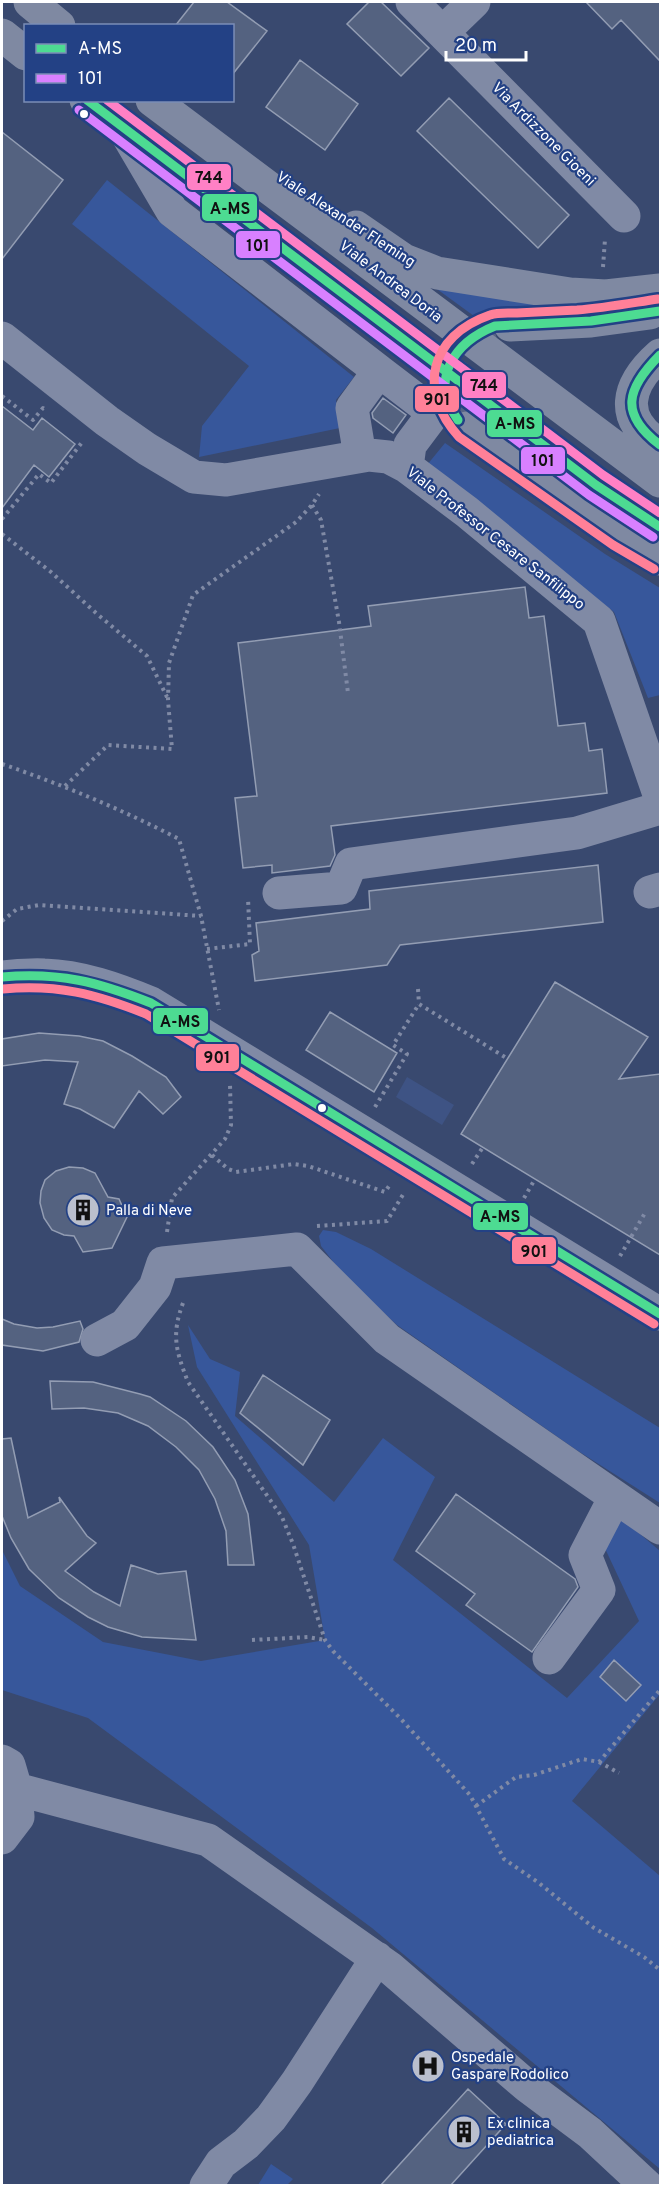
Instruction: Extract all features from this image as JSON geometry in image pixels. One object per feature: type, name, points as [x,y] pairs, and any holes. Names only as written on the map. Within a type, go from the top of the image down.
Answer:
[{"type":"main road","points":[[30,2],[57,24]]},
{"type":"main road","points":[[2,35],[24,52]]},
{"type":"main road","points":[[89,102],[586,477],[660,527]]},
{"type":"main road","name":"Viale Alexander Fleming","points":[[156,102],[308,192],[379,244],[404,260],[425,269],[455,277],[570,294],[606,296],[660,290]]},
{"type":"main road","name":"Viale Andrea Doria","points":[[156,102],[660,481]]},
{"type":"main road","points":[[510,325],[591,321],[660,311]]},
{"type":"main road","points":[[660,355],[638,381],[630,397],[632,412],[639,427],[647,437],[660,445]]},
{"type":"main road","points":[[467,428],[620,535],[660,559]]},
{"type":"street","name":"Via Ardizzone Gioeni","points":[[412,2],[443,32],[615,226]]},
{"type":"street","points":[[443,32],[474,2]]},
{"type":"street","points":[[125,130],[172,212],[434,413],[410,445],[407,466]]},
{"type":"street","name":"Viale Professor Cesare Sanfilippo","points":[[2,338],[107,421],[147,449],[194,477],[226,480],[369,455],[388,457],[407,466],[467,512],[599,621],[660,797]]},
{"type":"street","points":[[360,456],[352,408],[379,371]]},
{"type":"street","points":[[279,893],[341,888],[351,864],[577,833],[660,808]]},
{"type":"street","points":[[2,977],[44,975],[77,979],[118,989],[151,1003],[660,1314]]},
{"type":"street","points":[[97,1341],[125,1325],[155,1287],[163,1263],[297,1249],[387,1339],[660,1528]]},
{"type":"street","points":[[549,1658],[599,1590],[585,1555],[615,1497]]},
{"type":"street","points":[[2,1838],[18,1816],[9,1775]]},
{"type":"street","points":[[9,1775],[208,1840],[377,1958],[527,2086],[590,2133],[647,2186]]},
{"type":"street","points":[[206,2186],[221,2163],[246,2144],[271,2118],[377,1958]]},
{"type":"path","points":[[603,273],[615,226]]},
{"type":"path","points":[[2,396],[33,420],[43,408]]},
{"type":"path","points":[[2,519],[39,474],[51,483],[83,441]]},
{"type":"path","points":[[64,786],[108,745],[172,749],[168,700],[169,663],[193,595],[296,522],[312,505],[324,486],[326,462]]},
{"type":"path","points":[[312,505],[321,520],[339,622],[348,693]]},
{"type":"path","points":[[2,534],[51,572],[147,656],[168,700]]},
{"type":"path","points":[[2,764],[64,786],[133,815],[178,839],[201,916],[220,1017]]},
{"type":"path","points":[[207,949],[250,944],[247,888],[279,893]]},
{"type":"path","points":[[2,921],[17,909],[39,905],[201,916]]},
{"type":"path","points":[[379,1100],[407,1054],[393,1045],[419,1004],[418,989]]},
{"type":"path","points":[[419,1004],[508,1059]]},
{"type":"path","points":[[163,1263],[172,1198],[225,1139],[231,1125],[230,1078]]},
{"type":"path","points":[[471,1166],[483,1147]]},
{"type":"path","points":[[212,1155],[228,1169],[236,1172],[294,1164],[308,1166],[385,1192],[394,1179]]},
{"type":"path","points":[[519,1207],[535,1179]]},
{"type":"path","points":[[297,1249],[301,1232],[309,1227],[387,1221],[408,1187]]},
{"type":"path","points":[[615,1265],[645,1213]]},
{"type":"path","points":[[200,1260],[181,1306],[175,1344],[178,1357],[188,1382],[282,1517],[325,1640],[470,1795],[504,1860],[539,1883],[594,1928],[644,1957],[660,1970]]},
{"type":"path","points":[[252,1640],[308,1637],[325,1640]]},
{"type":"path","points":[[600,1761],[660,1690]]},
{"type":"path","points":[[476,1806],[516,1777],[534,1775],[582,1759],[600,1761],[619,1773]]},
{"type":"shaded area","points":[[107,180],[354,377],[336,400],[340,428],[199,457],[202,426],[249,366],[72,224]]},
{"type":"shaded area","points":[[430,284],[617,306],[493,311],[474,316]]},
{"type":"shaded area","points":[[445,443],[605,554],[660,588],[660,695],[648,698],[614,612],[427,465]]},
{"type":"shaded area","points":[[407,1077],[454,1105],[442,1125],[396,1097]]},
{"type":"shaded area","points":[[323,1230],[336,1232],[371,1249],[660,1428],[660,1503],[575,1449],[397,1325],[345,1277],[321,1246],[319,1236]]},
{"type":"shaded area","points":[[188,1325],[210,1359],[240,1372],[235,1416],[334,1502],[383,1438],[435,1477],[393,1560],[567,1698],[639,1621],[602,1542],[620,1517],[660,1551],[660,1694],[572,1801],[660,1876],[660,2169],[372,1928],[88,1718],[2,1690],[2,1550],[20,1586],[103,1642],[201,1661],[325,1640],[309,1545],[197,1367]]},
{"type":"shaded area","points":[[271,2164],[293,2179],[287,2185],[258,2185]]},
{"type":"building","points":[[194,2],[227,2],[267,31],[234,72],[234,24],[177,24]]},
{"type":"building","points":[[369,2],[381,2],[429,48],[401,76],[347,24]]},
{"type":"building","points":[[586,2],[660,2],[660,61],[621,20],[612,29]]},
{"type":"building","points":[[300,60],[358,104],[325,150],[266,107]]},
{"type":"building","points":[[449,98],[569,215],[538,248],[417,131]]},
{"type":"building","points":[[2,132],[63,180],[2,259]]},
{"type":"building","points":[[383,398],[406,415],[393,433],[373,418],[372,413]]},
{"type":"building","points":[[2,406],[33,430],[42,418],[75,444],[49,477],[34,465],[2,508]]},
{"type":"building","points":[[525,587],[529,618],[544,616],[558,726],[585,723],[589,751],[602,749],[607,793],[331,826],[335,855],[330,866],[272,873],[272,865],[243,868],[235,798],[257,796],[238,643],[371,626],[368,606]]},
{"type":"building","points":[[598,865],[603,922],[400,945],[387,965],[255,981],[252,955],[259,951],[256,923],[370,909],[369,891]]},
{"type":"building","points":[[555,982],[648,1037],[619,1079],[660,1074],[660,1255],[461,1134]]},
{"type":"building","points":[[330,1012],[397,1053],[374,1092],[306,1050]]},
{"type":"building","points":[[39,1033],[79,1036],[103,1041],[166,1077],[181,1097],[163,1114],[139,1091],[114,1128],[80,1109],[64,1104],[78,1062],[45,1060],[2,1066],[2,1039]]},
{"type":"building","name":"Palla di Neve","points":[[69,1167],[83,1168],[95,1173],[108,1197],[119,1199],[127,1217],[112,1248],[83,1252],[74,1236],[52,1230],[44,1218],[40,1203],[45,1180],[56,1171]]},
{"type":"building","points":[[2,1319],[14,1324],[37,1328],[80,1321],[83,1329],[79,1342],[43,1351],[2,1345]]},
{"type":"building","points":[[263,1375],[330,1420],[303,1465],[240,1413]]},
{"type":"building","points":[[50,1381],[93,1382],[140,1394],[150,1397],[186,1421],[213,1447],[235,1480],[248,1514],[254,1565],[228,1565],[226,1531],[215,1499],[199,1470],[176,1447],[148,1426],[118,1413],[84,1408],[52,1409]]},
{"type":"building","points":[[11,1438],[28,1518],[60,1502],[59,1497],[87,1536],[96,1543],[65,1571],[94,1592],[120,1606],[131,1565],[158,1574],[186,1571],[196,1640],[142,1637],[108,1627],[59,1598],[29,1569],[11,1538],[2,1516],[2,1439]]},
{"type":"building","points":[[456,1494],[575,1579],[578,1587],[532,1652],[466,1605],[475,1594],[416,1551]]},
{"type":"building","points":[[614,1660],[641,1685],[626,1701],[600,1677]]},
{"type":"building","name":"Ex clinica pediatrica","points":[[468,2089],[506,2124],[450,2186],[380,2186]]},
{"type":"tunnel","points":[[467,428],[453,411],[446,394],[445,378],[449,362],[459,348],[472,337],[490,329],[510,325]]},
{"type":"transit line","name":"A-MS","points":[[90,102],[596,485],[660,527]]},
{"type":"transit line","name":"744","points":[[110,102],[603,475],[660,513]]},
{"type":"transit line","name":"101","points":[[79,110],[589,495],[653,537]]},
{"type":"transit line","name":"901","points":[[654,569],[613,545],[459,437],[446,419],[434,384],[436,367],[442,351],[454,336],[469,324],[490,315],[587,309],[658,299]]},
{"type":"transit line","name":"A-MS","points":[[458,420],[449,405],[446,376],[458,352],[481,333],[495,326],[591,321],[660,311]]},
{"type":"transit line","name":"A-MS","points":[[660,355],[640,379],[634,390],[632,401],[633,412],[638,423],[660,445]]},
{"type":"transit line","name":"A-MS","points":[[2,977],[61,977],[114,989],[151,1003],[660,1314]]},
{"type":"transit line","name":"901","points":[[3,989],[59,989],[93,996],[146,1014],[654,1324]]},
{"type":"place","name":"Palla di Neve","points":[[83,1210]]},
{"type":"place","name":"Ospedale Gaspare Rodolico","points":[[428,2066]]},
{"type":"place","name":"Ex clinica pediatrica","points":[[464,2132]]}]
